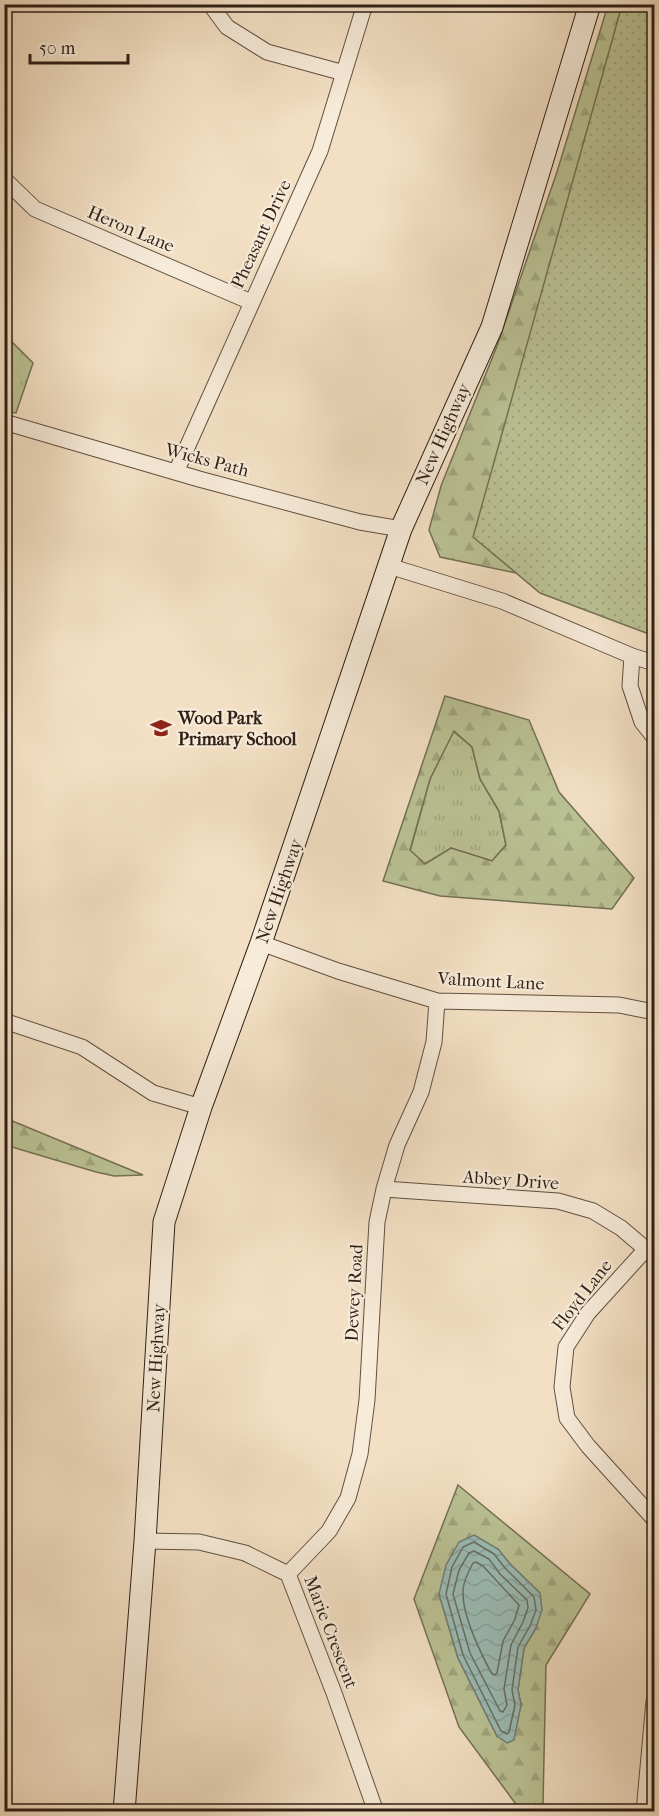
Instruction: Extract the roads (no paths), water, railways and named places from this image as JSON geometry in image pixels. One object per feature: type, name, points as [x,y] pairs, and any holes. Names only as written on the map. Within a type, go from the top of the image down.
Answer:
[{"type":"street","points":[[210,4],[227,27],[267,52],[344,73]]},
{"type":"street","name":"Pheasant Drive","points":[[176,472],[320,151],[365,4]]},
{"type":"street","name":"New Highway","points":[[124,1812],[164,1222],[201,1107],[261,943],[401,529],[492,327],[590,4]]},
{"type":"street","name":"Heron Lane","points":[[4,179],[35,209],[251,302]]},
{"type":"street","name":"Wicks Path","points":[[4,422],[360,522],[401,529]]},
{"type":"street","points":[[389,566],[502,601],[632,656],[654,663]]},
{"type":"street","points":[[632,656],[630,686],[642,722],[654,737]]},
{"type":"street","name":"Valmont Lane","points":[[261,943],[338,971],[437,1001],[619,1005],[654,1012]]},
{"type":"street","name":"Dewey Road","points":[[288,1574],[329,1531],[348,1498],[360,1454],[368,1400],[377,1222],[397,1145],[421,1092],[434,1042],[437,1001]]},
{"type":"street","points":[[4,1021],[82,1047],[153,1093],[201,1107]]},
{"type":"street","name":"Abbey Drive","points":[[384,1189],[558,1201],[593,1211],[621,1228],[650,1253]]},
{"type":"street","name":"Floyd Lane","points":[[650,1253],[588,1313],[566,1347],[562,1387],[567,1418],[588,1446],[654,1519]]},
{"type":"street","name":"Marie Crescent","points":[[144,1541],[199,1542],[245,1553],[288,1574],[334,1693],[376,1812]]},
{"type":"street","points":[[644,1812],[654,1701]]},
{"type":"water","points":[[474,1535],[498,1549],[540,1593],[542,1610],[536,1628],[524,1648],[518,1690],[521,1705],[514,1740],[507,1743],[497,1736],[458,1658],[439,1594],[446,1565],[459,1542]]},
{"type":"place","name":"Wood Park Primary School","points":[[161,728]]}]
